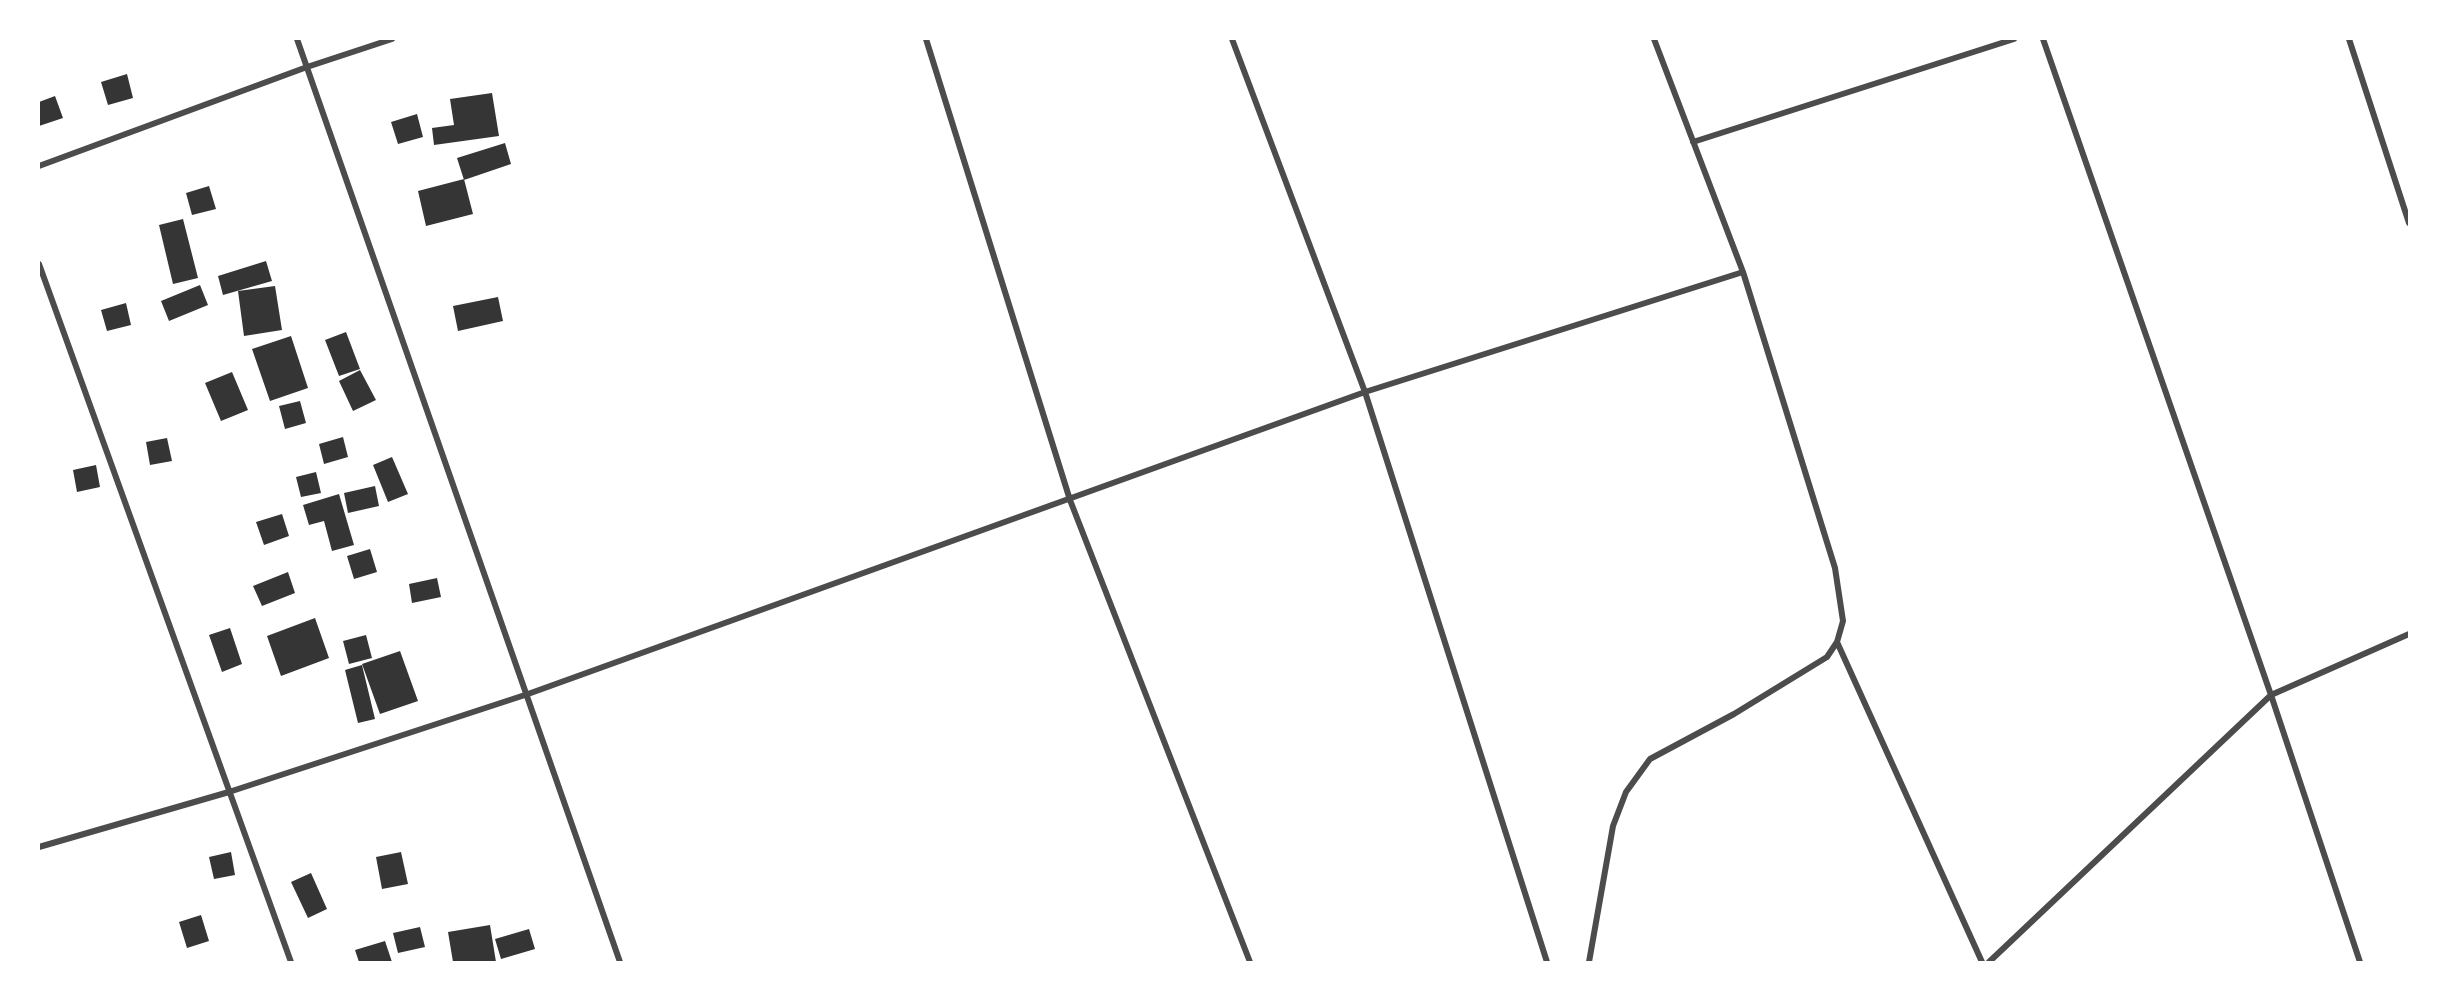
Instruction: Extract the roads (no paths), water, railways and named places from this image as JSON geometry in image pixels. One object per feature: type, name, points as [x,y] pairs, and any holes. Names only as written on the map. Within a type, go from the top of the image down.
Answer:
[{"type":"street","points":[[297,39],[620,962]]},
{"type":"street","points":[[39,166],[307,67],[392,39]]},
{"type":"street","points":[[926,39],[1070,500],[1250,962]]},
{"type":"street","points":[[1232,39],[1365,392],[1547,962]]},
{"type":"street","points":[[1589,962],[1613,826],[1626,792],[1650,759],[1734,714],[1827,657],[1837,642],[1843,621],[1834,568],[1743,272],[1654,39]]},
{"type":"street","points":[[1693,142],[2014,39]]},
{"type":"street","points":[[2043,39],[2271,695],[2360,962]]},
{"type":"street","points":[[2349,39],[2409,223]]},
{"type":"street","points":[[39,264],[291,962]]},
{"type":"street","points":[[39,847],[229,792],[528,694],[1365,392],[1743,272]]},
{"type":"street","points":[[1989,962],[2271,695],[2409,634]]},
{"type":"street","points":[[1837,642],[1982,962]]}]
